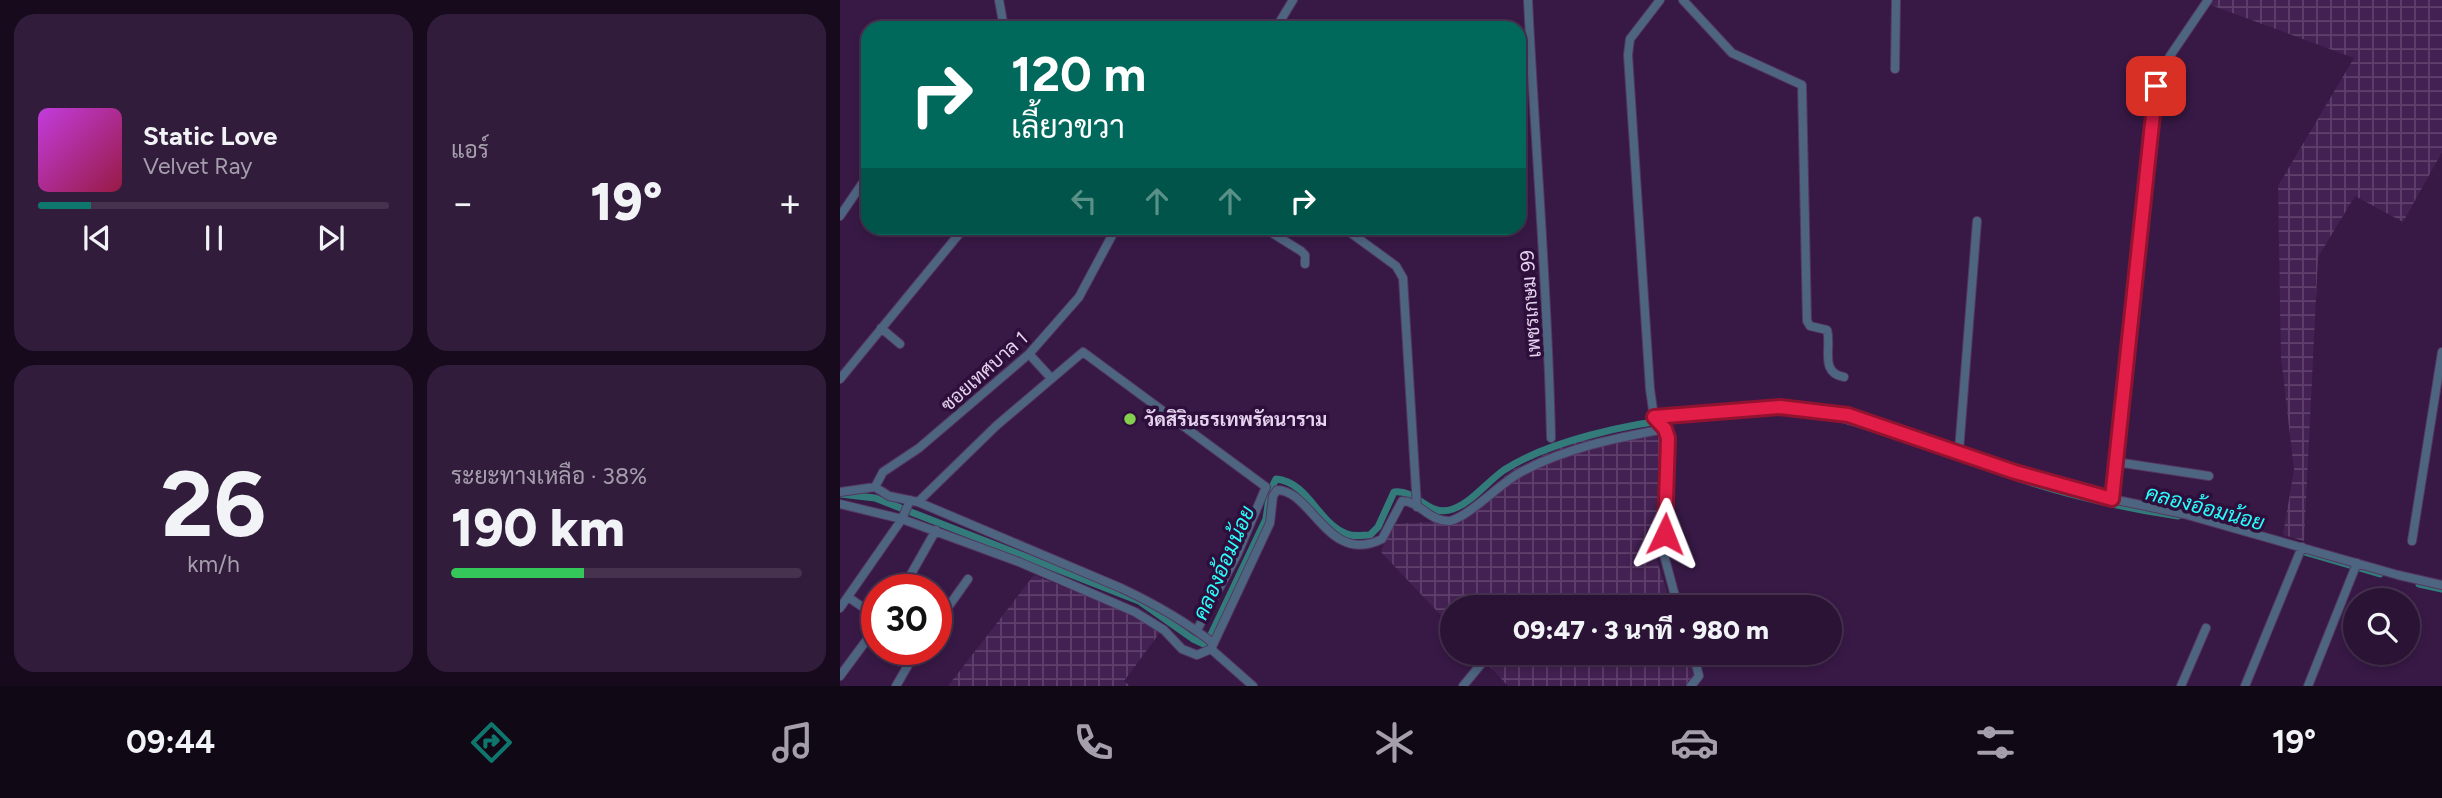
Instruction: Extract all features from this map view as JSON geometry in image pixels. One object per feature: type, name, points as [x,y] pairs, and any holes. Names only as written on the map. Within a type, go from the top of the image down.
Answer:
[{"type":"street","points":[[999,0],[1002,21]]},
{"type":"street","points":[[1280,21],[1293,0]]},
{"type":"street","name":"เพชรเกษม 99","points":[[1528,0],[1537,197],[1549,329],[1551,438]]},
{"type":"street","points":[[1660,0],[1630,39],[1628,55],[1655,419],[1665,428],[1668,444],[1664,555],[1675,595]]},
{"type":"street","points":[[1683,0],[1732,53],[1802,85],[1807,321],[1810,326],[1827,330],[1828,368],[1833,374],[1844,377]]},
{"type":"street","points":[[1895,69],[1896,0]]},
{"type":"street","points":[[2112,499],[2156,86],[2170,56],[2208,0]]},
{"type":"street","points":[[840,216],[861,185]]},
{"type":"street","points":[[1959,451],[1977,221]]},
{"type":"street","points":[[840,379],[958,235]]},
{"type":"street","name":"ซอยเทศบาล 1","points":[[875,486],[883,472],[919,448],[1029,354],[1079,297],[1112,235]]},
{"type":"street","points":[[1275,235],[1301,251],[1305,255],[1305,264]]},
{"type":"street","points":[[1354,235],[1396,266],[1403,278],[1417,506]]},
{"type":"street","points":[[881,328],[900,344]]},
{"type":"street","points":[[2412,541],[2442,352]]},
{"type":"street","points":[[1029,354],[1051,378]]},
{"type":"street","points":[[840,608],[908,508],[1051,378],[1079,354],[1087,354],[1266,486],[1200,632]]},
{"type":"street","points":[[1655,419],[1780,407],[1804,408],[1875,422],[2007,470],[2112,499],[2184,514],[2356,566],[2442,585]]},
{"type":"street","points":[[1209,648],[1270,523],[1273,496],[1277,490],[1284,490],[1299,502],[1335,537],[1365,544],[1382,538],[1402,501],[1417,506],[1435,520],[1457,519],[1503,484],[1540,464],[1592,444],[1665,428]]},
{"type":"street","points":[[2116,462],[2209,476]]},
{"type":"street","points":[[840,481],[842,492],[875,486],[936,530],[1135,612],[1164,630],[1182,649],[1209,648]]},
{"type":"street","points":[[840,504],[908,508],[1121,587],[1149,601],[1188,628],[1200,632],[1209,648],[1253,686]]},
{"type":"street","points":[[911,574],[936,530]]},
{"type":"street","points":[[2245,686],[2301,550]]},
{"type":"street","points":[[2308,686],[2356,566]]},
{"type":"street","points":[[952,602],[968,579]]},
{"type":"street","points":[[848,597],[861,606]]},
{"type":"street","points":[[2181,686],[2206,628]]},
{"type":"street","points":[[840,676],[861,648]]},
{"type":"street","points":[[896,686],[907,665]]},
{"type":"street","points":[[1463,686],[1480,665]]},
{"type":"street","points":[[1691,686],[1699,676],[1696,665]]},
{"type":"shaded area","points":[[2211,0],[2442,0],[2442,152],[2403,222],[2355,196],[2318,257],[2304,541],[2283,535],[2294,470],[2281,357],[2278,186],[2354,58],[2208,4]]},
{"type":"shaded area","points":[[1649,427],[1663,431],[1657,561],[1668,595],[1440,595],[1440,614],[1381,552],[1392,524],[1453,521],[1512,470],[1565,445]]},
{"type":"shaded area","points":[[1034,575],[1164,627],[1124,681],[1130,686],[948,686]]},
{"type":"shaded area","points":[[1488,665],[1692,665],[1698,683],[1695,686],[1508,686]]},
{"type":"waterway","name":"คลองอ้อมน้อย","points":[[1754,412],[1795,411]]},
{"type":"waterway","name":"คลองอ้อมน้อย","points":[[1831,416],[1923,444]]},
{"type":"waterway","name":"คลองอ้อมน้อย","points":[[840,494],[875,498],[1139,601],[1193,639],[1206,645],[1266,519],[1270,491],[1276,479],[1297,487],[1337,529],[1352,535],[1370,535],[1378,527],[1394,492],[1410,495],[1436,510],[1453,509],[1473,497],[1504,470],[1542,451],[1589,435],[1680,419]]},
{"type":"waterway","name":"คลองอ้อมน้อย","points":[[1981,463],[2026,481],[2078,496],[2178,516]]},
{"type":"waterway","name":"คลองอ้อมน้อย","points":[[2301,551],[2380,574]]},
{"type":"waterway","name":"คลองอ้อมน้อย","points":[[2419,584],[2442,589]]},
{"type":"place","name":"วัดสิรินธรเทพรัตนาราม","points":[[1130,419]]},
{"type":"route","points":[[1665,534],[1668,438],[1665,429],[1654,417],[1780,407],[1804,408],[1875,422],[2015,472],[2112,499],[2156,86]]}]
